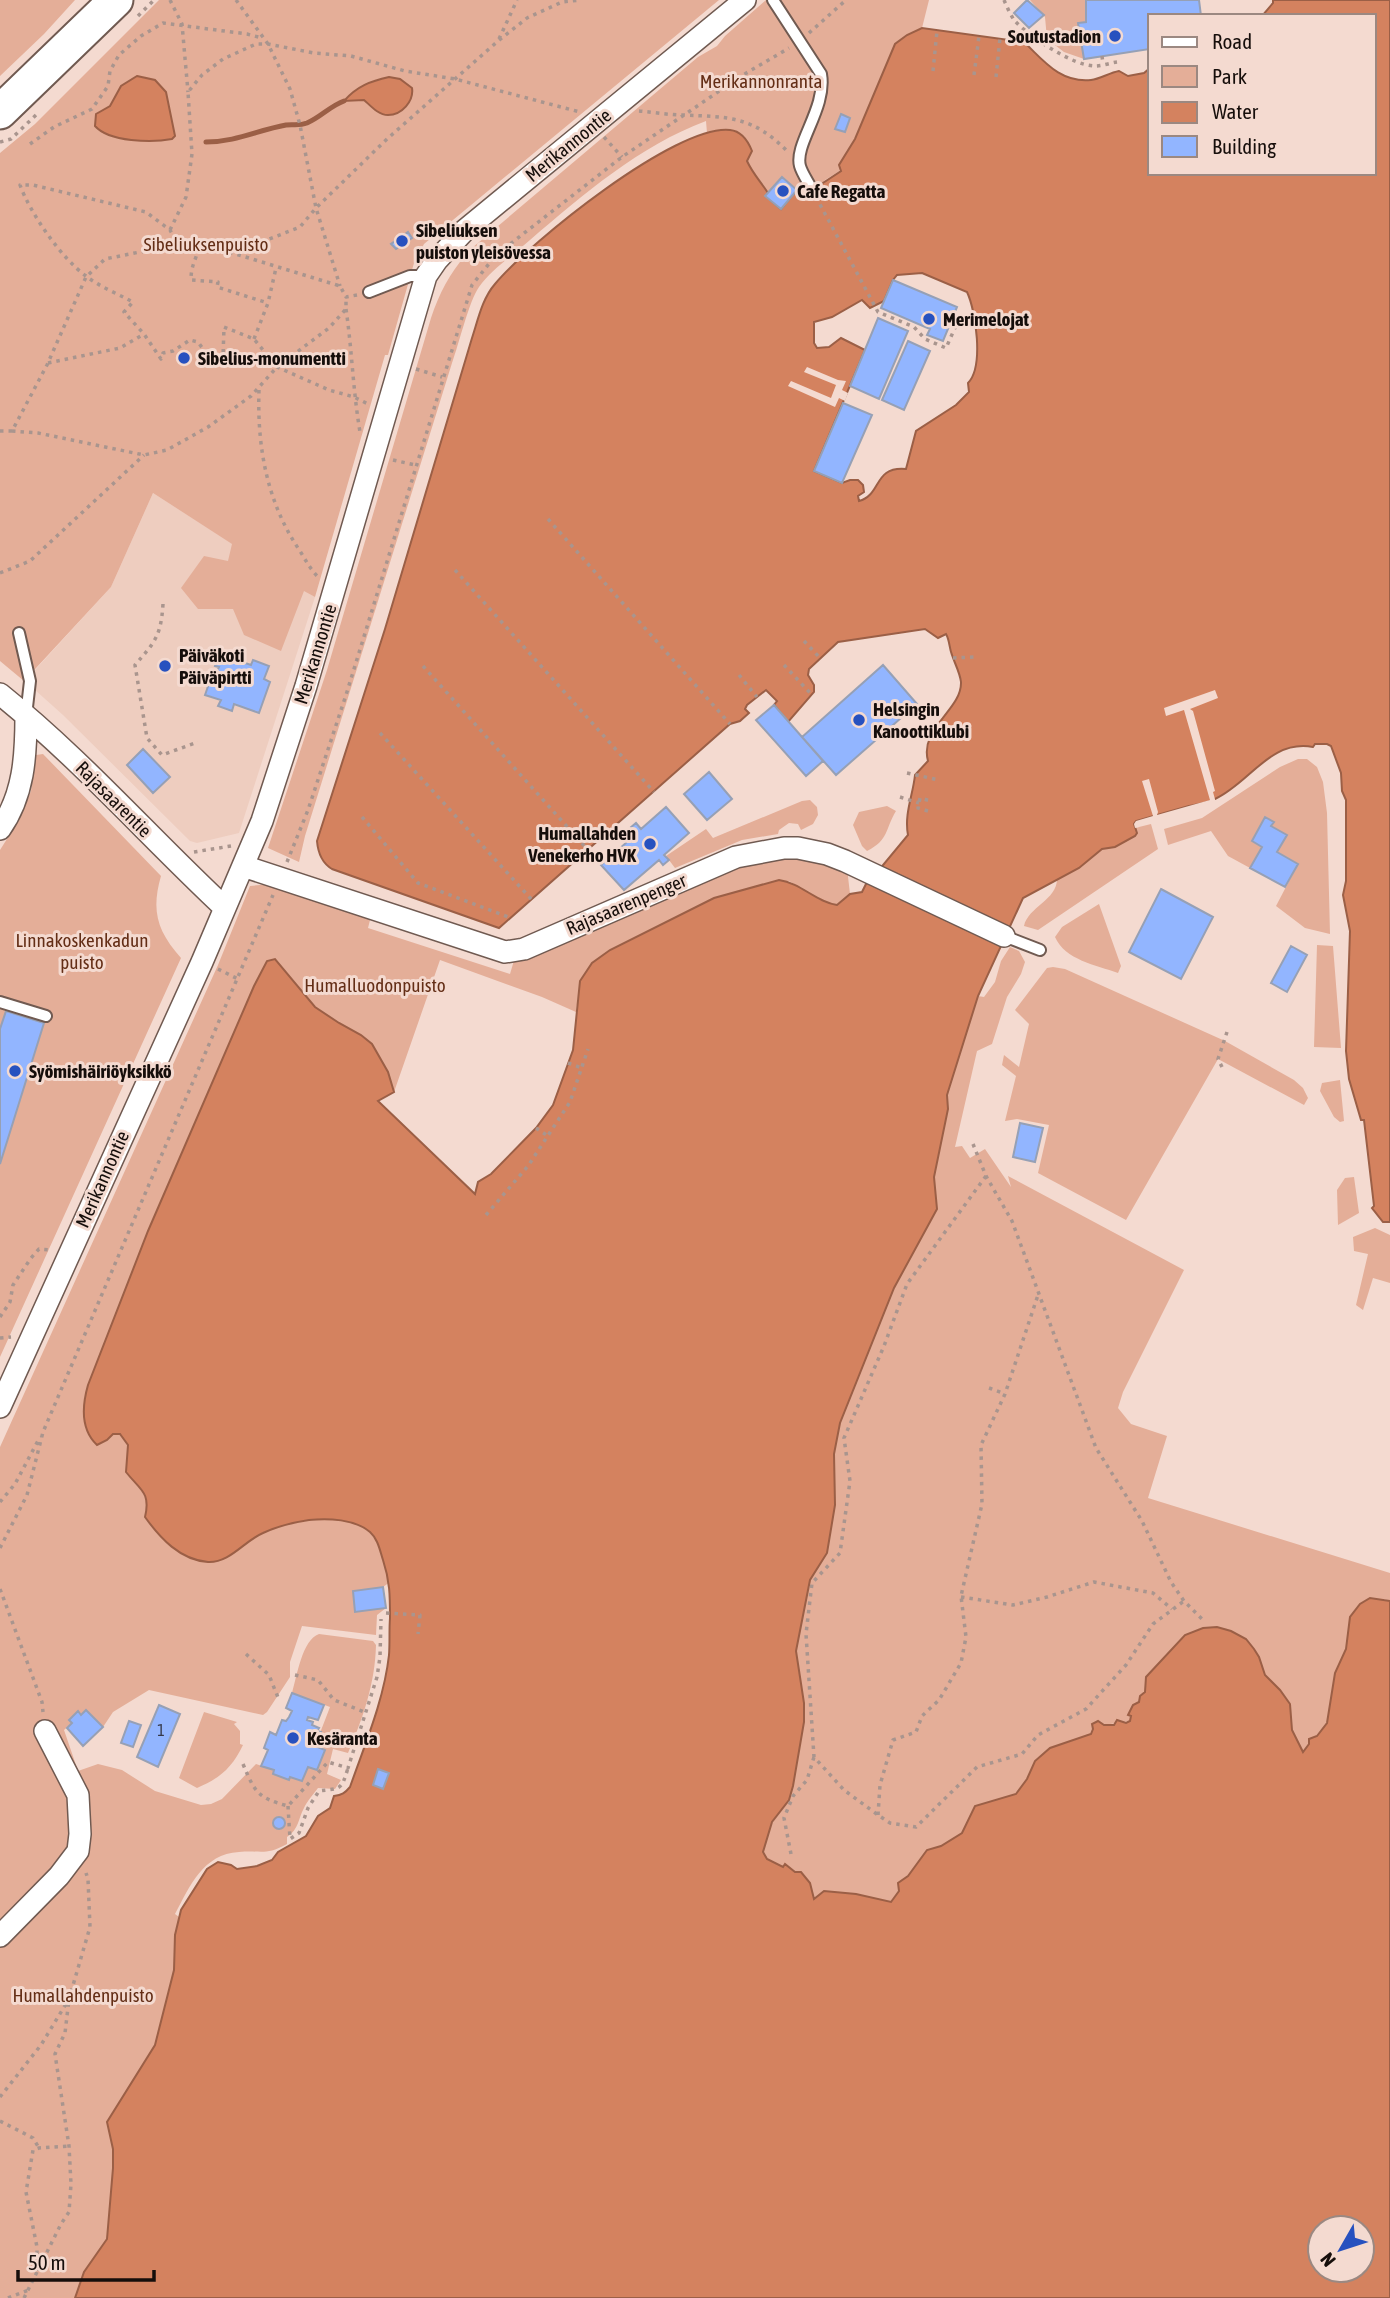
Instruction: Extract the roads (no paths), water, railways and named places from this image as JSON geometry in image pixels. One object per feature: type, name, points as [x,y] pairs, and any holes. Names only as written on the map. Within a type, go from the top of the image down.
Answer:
[{"type":"main road","points":[[6,125],[116,0]]},
{"type":"street","name":"Merikannontie","points":[[0,1407],[262,821],[306,687],[426,276],[465,230],[745,0]]},
{"type":"street","name":"Rajasaarentie","points":[[0,694],[54,739],[225,908]]},
{"type":"street","points":[[0,829],[8,818],[23,775],[26,716]]},
{"type":"street","name":"Rajasaarenpenger","points":[[243,866],[505,952],[524,949],[736,857],[797,848],[827,854],[858,866],[1004,936]]},
{"type":"street","points":[[0,1936],[60,1876],[78,1851],[78,1795],[45,1731]]},
{"type":"lane","points":[[773,0],[821,75],[823,85],[816,113],[801,148],[799,164],[810,186]]},
{"type":"lane","points":[[369,292],[410,276],[426,276]]},
{"type":"lane","points":[[19,633],[30,681],[26,716]]},
{"type":"lane","points":[[1004,936],[1040,950]]},
{"type":"lane","points":[[0,1002],[46,1016]]},
{"type":"water","points":[[1273,0],[1390,0],[1390,1222],[1383,1222],[1372,1208],[1374,1206],[1364,1120],[1361,1120],[1349,1079],[1346,1051],[1350,931],[1343,895],[1346,881],[1346,800],[1342,791],[1341,773],[1331,746],[1315,744],[1313,747],[1298,746],[1284,750],[1212,800],[1136,821],[1135,836],[1115,847],[1102,849],[1079,868],[1023,898],[978,996],[947,1095],[948,1109],[934,1177],[937,1209],[894,1288],[840,1423],[834,1454],[835,1505],[827,1553],[810,1580],[796,1651],[804,1703],[804,1722],[793,1786],[789,1800],[772,1822],[763,1852],[767,1859],[783,1867],[785,1864],[795,1872],[801,1872],[810,1883],[814,1899],[824,1891],[856,1894],[891,1902],[899,1891],[898,1883],[908,1876],[927,1850],[941,1846],[962,1833],[975,1806],[1016,1794],[1035,1761],[1050,1748],[1091,1734],[1092,1724],[1098,1721],[1104,1725],[1114,1725],[1117,1720],[1126,1723],[1130,1721],[1131,1716],[1128,1715],[1133,1705],[1139,1702],[1140,1696],[1145,1692],[1146,1677],[1185,1635],[1203,1628],[1217,1627],[1246,1639],[1259,1657],[1265,1675],[1290,1704],[1292,1730],[1303,1752],[1309,1739],[1317,1736],[1327,1723],[1335,1673],[1346,1649],[1350,1617],[1360,1604],[1370,1598],[1390,1601],[1390,2298],[75,2298],[84,2272],[107,2239],[113,2149],[107,2122],[155,2045],[174,1970],[175,1935],[181,1910],[207,1869],[218,1862],[237,1869],[272,1860],[278,1852],[306,1836],[318,1816],[330,1808],[334,1796],[350,1787],[368,1738],[387,1672],[390,1610],[388,1582],[378,1545],[370,1532],[349,1522],[333,1519],[309,1520],[263,1533],[223,1559],[208,1562],[188,1557],[164,1540],[145,1517],[147,1502],[140,1488],[126,1472],[128,1445],[120,1434],[113,1434],[97,1445],[85,1425],[84,1401],[88,1385],[148,1231],[267,961],[275,959],[315,1007],[372,1044],[388,1072],[394,1092],[378,1101],[475,1194],[478,1182],[491,1174],[536,1128],[553,1105],[573,1050],[580,981],[592,963],[610,950],[714,898],[779,880],[837,905],[850,894],[862,892],[869,878],[908,835],[908,812],[915,775],[928,761],[930,739],[959,692],[961,682],[946,634],[938,638],[925,629],[838,642],[809,669],[808,675],[814,685],[814,692],[788,722],[774,705],[777,701],[766,690],[747,705],[745,709],[749,713],[740,721],[730,724],[499,928],[329,867],[321,857],[317,841],[487,296],[495,284],[538,242],[605,189],[675,146],[706,133],[730,130],[744,137],[752,151],[747,161],[749,166],[768,193],[766,196],[781,209],[794,193],[803,196],[841,171],[839,165],[855,139],[895,44],[922,28],[1024,42],[1053,69],[1080,80],[1094,79],[1119,71],[1128,76],[1148,70],[1148,175],[1376,175],[1376,14],[1264,14]],"holes":[[[922,273],[967,292],[977,352],[976,365],[968,383],[969,392],[956,405],[916,431],[906,469],[888,472],[871,493],[859,501],[858,496],[864,492],[863,485],[858,480],[842,483],[814,471],[865,350],[841,338],[829,347],[817,348],[814,343],[814,322],[832,317],[862,300],[870,308],[884,301],[897,275]]]},
{"type":"water","points":[[137,76],[155,80],[166,92],[175,136],[172,139],[143,141],[120,138],[95,126],[96,114],[110,106],[121,86]]},
{"type":"water","points":[[389,77],[400,79],[412,88],[409,102],[398,113],[381,113],[364,100],[344,101],[365,85]]},
{"type":"waterway","points":[[206,142],[227,140],[286,125],[304,124],[344,101]]},
{"type":"place","name":"Soutustadion","points":[[1115,36]]},
{"type":"place","name":"Cafe Regatta","points":[[783,191]]},
{"type":"place","name":"Sibeliuksen puiston yleisövessa","points":[[402,241]]},
{"type":"place","name":"Merimelojat","points":[[929,319]]},
{"type":"place","name":"Sibelius-monumentti","points":[[184,358]]},
{"type":"place","name":"Päiväkoti Päiväpirtti","points":[[165,666]]},
{"type":"place","name":"Helsingin Kanoottiklubi","points":[[859,720]]},
{"type":"place","name":"Humallahden Venekerho HVK","points":[[650,844]]},
{"type":"place","name":"Syömishäiriöyksikkö","points":[[15,1071]]},
{"type":"place","name":"Kesäranta","points":[[293,1738]]},
{"type":"park label","name":"Merikannonranta","points":[[761,81]]},
{"type":"park label","name":"Sibeliuksenpuisto","points":[[206,244]]},
{"type":"park label","name":"Linnakoskenkadun puisto","points":[[82,951]]},
{"type":"park label","name":"Humalluodonpuisto","points":[[375,985]]},
{"type":"park label","name":"Humallahdenpuisto","points":[[83,1995]]}]
